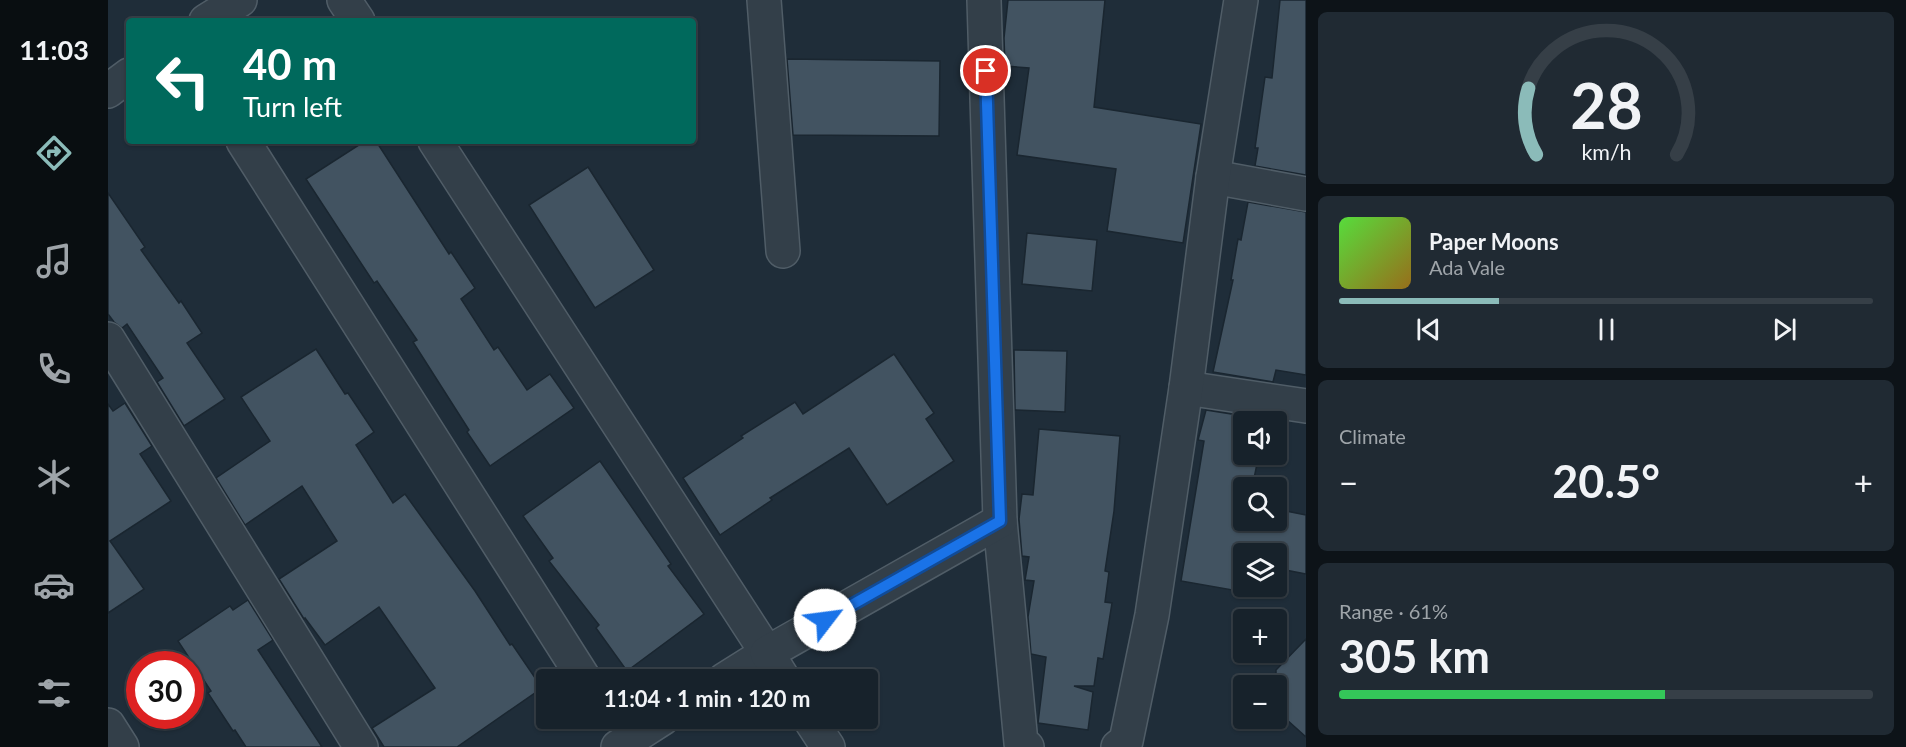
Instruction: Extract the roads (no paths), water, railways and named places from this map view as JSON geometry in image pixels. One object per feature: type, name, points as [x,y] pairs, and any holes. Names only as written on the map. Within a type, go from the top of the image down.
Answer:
[{"type":"street","points":[[211,18],[240,0]]},
{"type":"street","points":[[344,0],[356,18]]},
{"type":"street","points":[[764,0],[783,251]]},
{"type":"street","points":[[984,0],[1000,521],[1021,743],[1027,747]]},
{"type":"street","points":[[1118,747],[1126,741],[1152,615],[1241,0]]},
{"type":"street","points":[[108,91],[126,77]]},
{"type":"street","points":[[245,144],[578,669]]},
{"type":"street","points":[[437,144],[775,666],[1000,521]]},
{"type":"street","points":[[1214,177],[1306,194]]},
{"type":"street","points":[[108,339],[361,747]]},
{"type":"street","points":[[1186,388],[1306,406]]},
{"type":"street","points":[[108,725],[122,747]]},
{"type":"street","points":[[618,736],[636,729]]},
{"type":"street","points":[[816,729],[828,747]]}]
